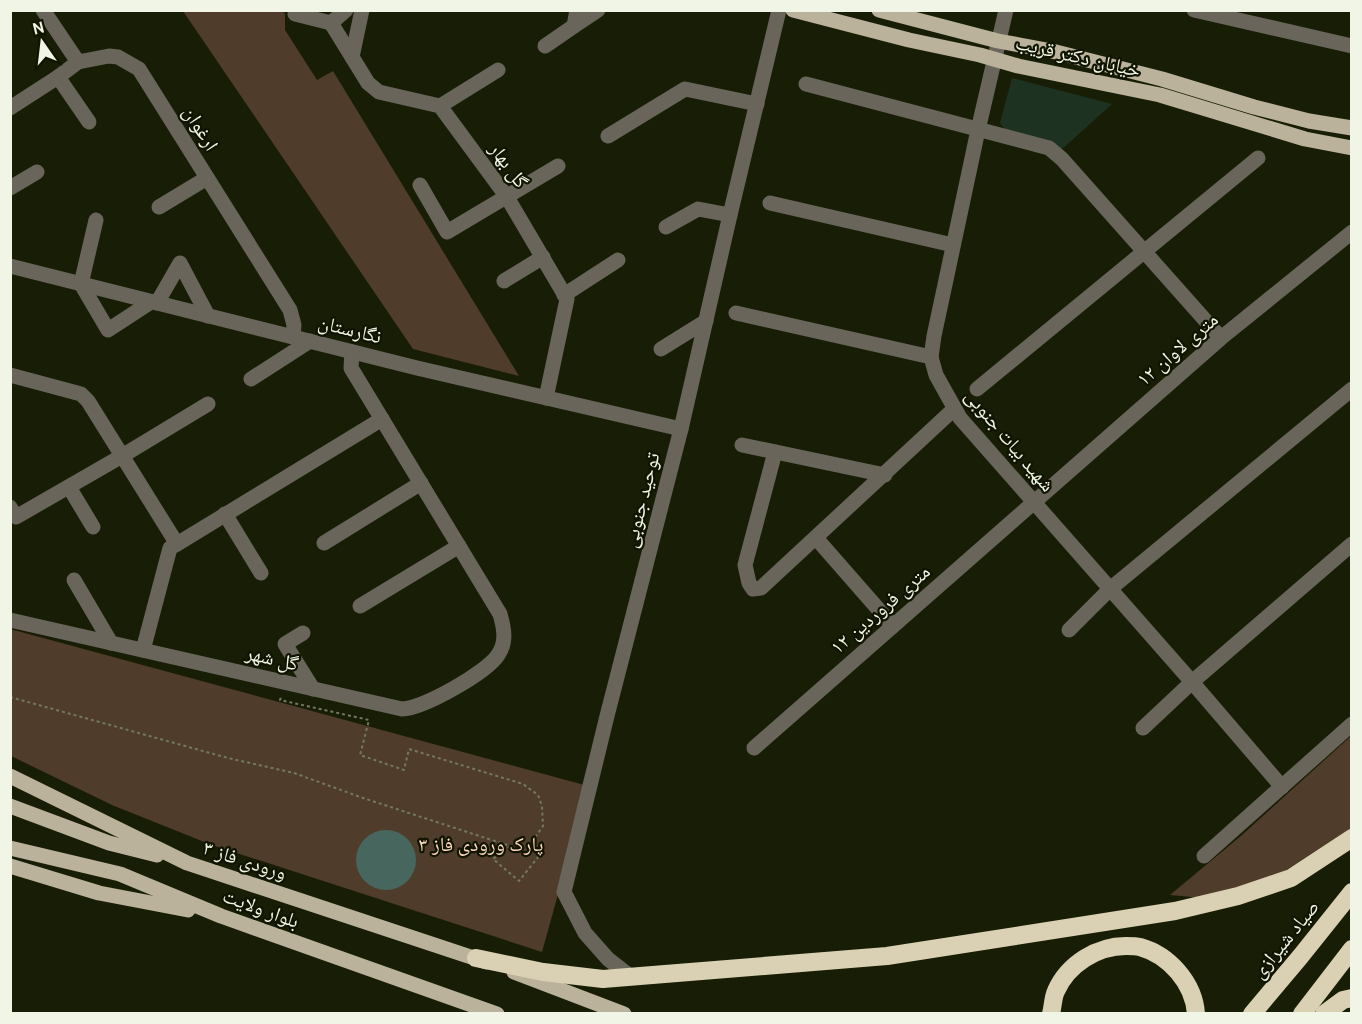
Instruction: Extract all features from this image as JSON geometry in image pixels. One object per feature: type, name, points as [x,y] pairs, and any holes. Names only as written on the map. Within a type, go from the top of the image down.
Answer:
[{"type":"highway","points":[[476,958],[543,972],[603,979],[887,956],[1175,911],[1238,896],[1291,878],[1352,838]]},
{"type":"highway","name":"صیاد شیرازی","points":[[1252,1014],[1352,892]]},
{"type":"highway","points":[[1051,1014],[1055,993],[1065,975],[1085,957],[1114,946],[1139,946],[1162,957],[1176,969],[1189,986],[1195,1002],[1196,1014]]},
{"type":"highway","points":[[1302,1014],[1352,950]]},
{"type":"highway","points":[[1324,1014],[1343,1000],[1352,998]]},
{"type":"main road","name":"خیابان دکتر قریب","points":[[793,10],[1018,66],[1160,95],[1305,139],[1352,148]]},
{"type":"main road","name":"خیابان دکتر قریب","points":[[879,10],[998,41],[1052,51],[1162,79],[1309,121],[1352,128]]},
{"type":"main road","name":"ورودی فاز ۳","points":[[10,776],[187,863],[476,958]]},
{"type":"main road","points":[[10,806],[109,843],[187,863]]},
{"type":"main road","name":"بلوار ولایت","points":[[10,848],[120,874],[221,916],[497,1014]]},
{"type":"main road","points":[[10,866],[99,893],[221,916]]},
{"type":"main road","points":[[476,958],[624,1014]]},
{"type":"street","points":[[43,10],[78,62]]},
{"type":"street","points":[[331,23],[346,10]]},
{"type":"street","points":[[352,57],[362,10]]},
{"type":"street","points":[[574,26],[577,10]]},
{"type":"street","points":[[545,46],[598,10]]},
{"type":"street","name":"توحید جنوبی","points":[[631,977],[608,958],[585,933],[564,892],[681,429],[779,10]]},
{"type":"street","name":"شهید بیات جنوبی","points":[[1006,10],[934,336],[931,357],[936,375],[960,418],[1282,788]]},
{"type":"street","points":[[1194,10],[1352,46]]},
{"type":"street","points":[[295,14],[331,23],[368,83],[379,92],[440,106],[498,70]]},
{"type":"street","name":"ارغوان","points":[[10,108],[78,62],[109,56],[118,57],[139,69],[290,310],[294,325],[293,337]]},
{"type":"street","points":[[58,77],[89,122]]},
{"type":"street","points":[[806,84],[1049,148],[1062,159],[1221,338]]},
{"type":"street","points":[[608,136],[686,89],[757,104]]},
{"type":"street","name":"گل بهار","points":[[440,106],[507,197],[564,295]]},
{"type":"street","points":[[978,389],[1258,158]]},
{"type":"street","points":[[420,185],[447,232],[558,166]]},
{"type":"street","points":[[10,188],[37,172]]},
{"type":"street","points":[[159,207],[207,178]]},
{"type":"street","points":[[770,203],[953,245]]},
{"type":"street","points":[[666,227],[698,209],[730,215]]},
{"type":"street","points":[[96,220],[81,284],[108,330],[154,302],[180,263],[207,316]]},
{"type":"street","name":"۱۲ متری لاوان","points":[[1034,502],[1221,338],[1352,232]]},
{"type":"street","points":[[504,281],[543,257]]},
{"type":"street","points":[[546,398],[567,299],[564,295],[618,260]]},
{"type":"street","name":"نگارستان","points":[[10,266],[293,337],[681,429]]},
{"type":"street","points":[[735,313],[931,357]]},
{"type":"street","points":[[661,349],[706,321]]},
{"type":"street","points":[[250,379],[310,341]]},
{"type":"street","points":[[352,351],[351,368],[459,546],[360,606]]},
{"type":"street","points":[[10,375],[81,394],[88,401],[177,544]]},
{"type":"street","points":[[1069,630],[1110,589],[1352,389]]},
{"type":"street","points":[[10,507],[16,517],[208,404]]},
{"type":"street","points":[[775,452],[745,565],[753,589],[761,588],[954,409]]},
{"type":"street","points":[[142,650],[170,548],[382,419]]},
{"type":"street","points":[[742,445],[885,474]]},
{"type":"street","points":[[324,543],[421,483]]},
{"type":"street","points":[[69,487],[93,527]]},
{"type":"street","name":"۱۲ متری فروردین","points":[[754,748],[1034,502]]},
{"type":"street","points":[[225,514],[261,573]]},
{"type":"street","points":[[816,538],[893,626]]},
{"type":"street","points":[[1143,728],[1192,682],[1352,544]]},
{"type":"street","name":"گل شهر","points":[[10,620],[409,709],[434,699],[482,671],[498,655],[504,643],[504,626],[500,614],[459,546]]},
{"type":"street","points":[[74,580],[111,643]]},
{"type":"street","points":[[303,633],[285,644],[313,689]]},
{"type":"street","points":[[1204,856],[1352,724]]},
{"type":"path","points":[[10,697],[228,758],[294,773],[510,846],[493,859],[519,881],[543,851],[532,842],[543,826],[542,806],[538,795],[523,784],[409,749],[404,770],[360,755],[369,720],[280,700],[284,682]]},
{"type":"green space","points":[[183,11],[283,11],[285,30],[317,80],[333,71],[519,376],[413,349]]},
{"type":"green space","name":"پارک ورودی فاز ۳","points":[[10,629],[588,786],[542,952],[212,845],[112,805],[11,756]]},
{"type":"green space","points":[[1351,736],[1352,827],[1350,829],[1272,879],[1203,898],[1170,895],[1242,835]]},
{"type":"water","points":[[380,830],[392,830],[403,835],[411,843],[416,860],[414,872],[403,885],[392,890],[380,890],[369,885],[361,877],[356,866],[356,854],[361,843],[369,835]]},
{"type":"building","points":[[1012,78],[1112,104],[1060,151],[1006,131],[1000,123]]}]
